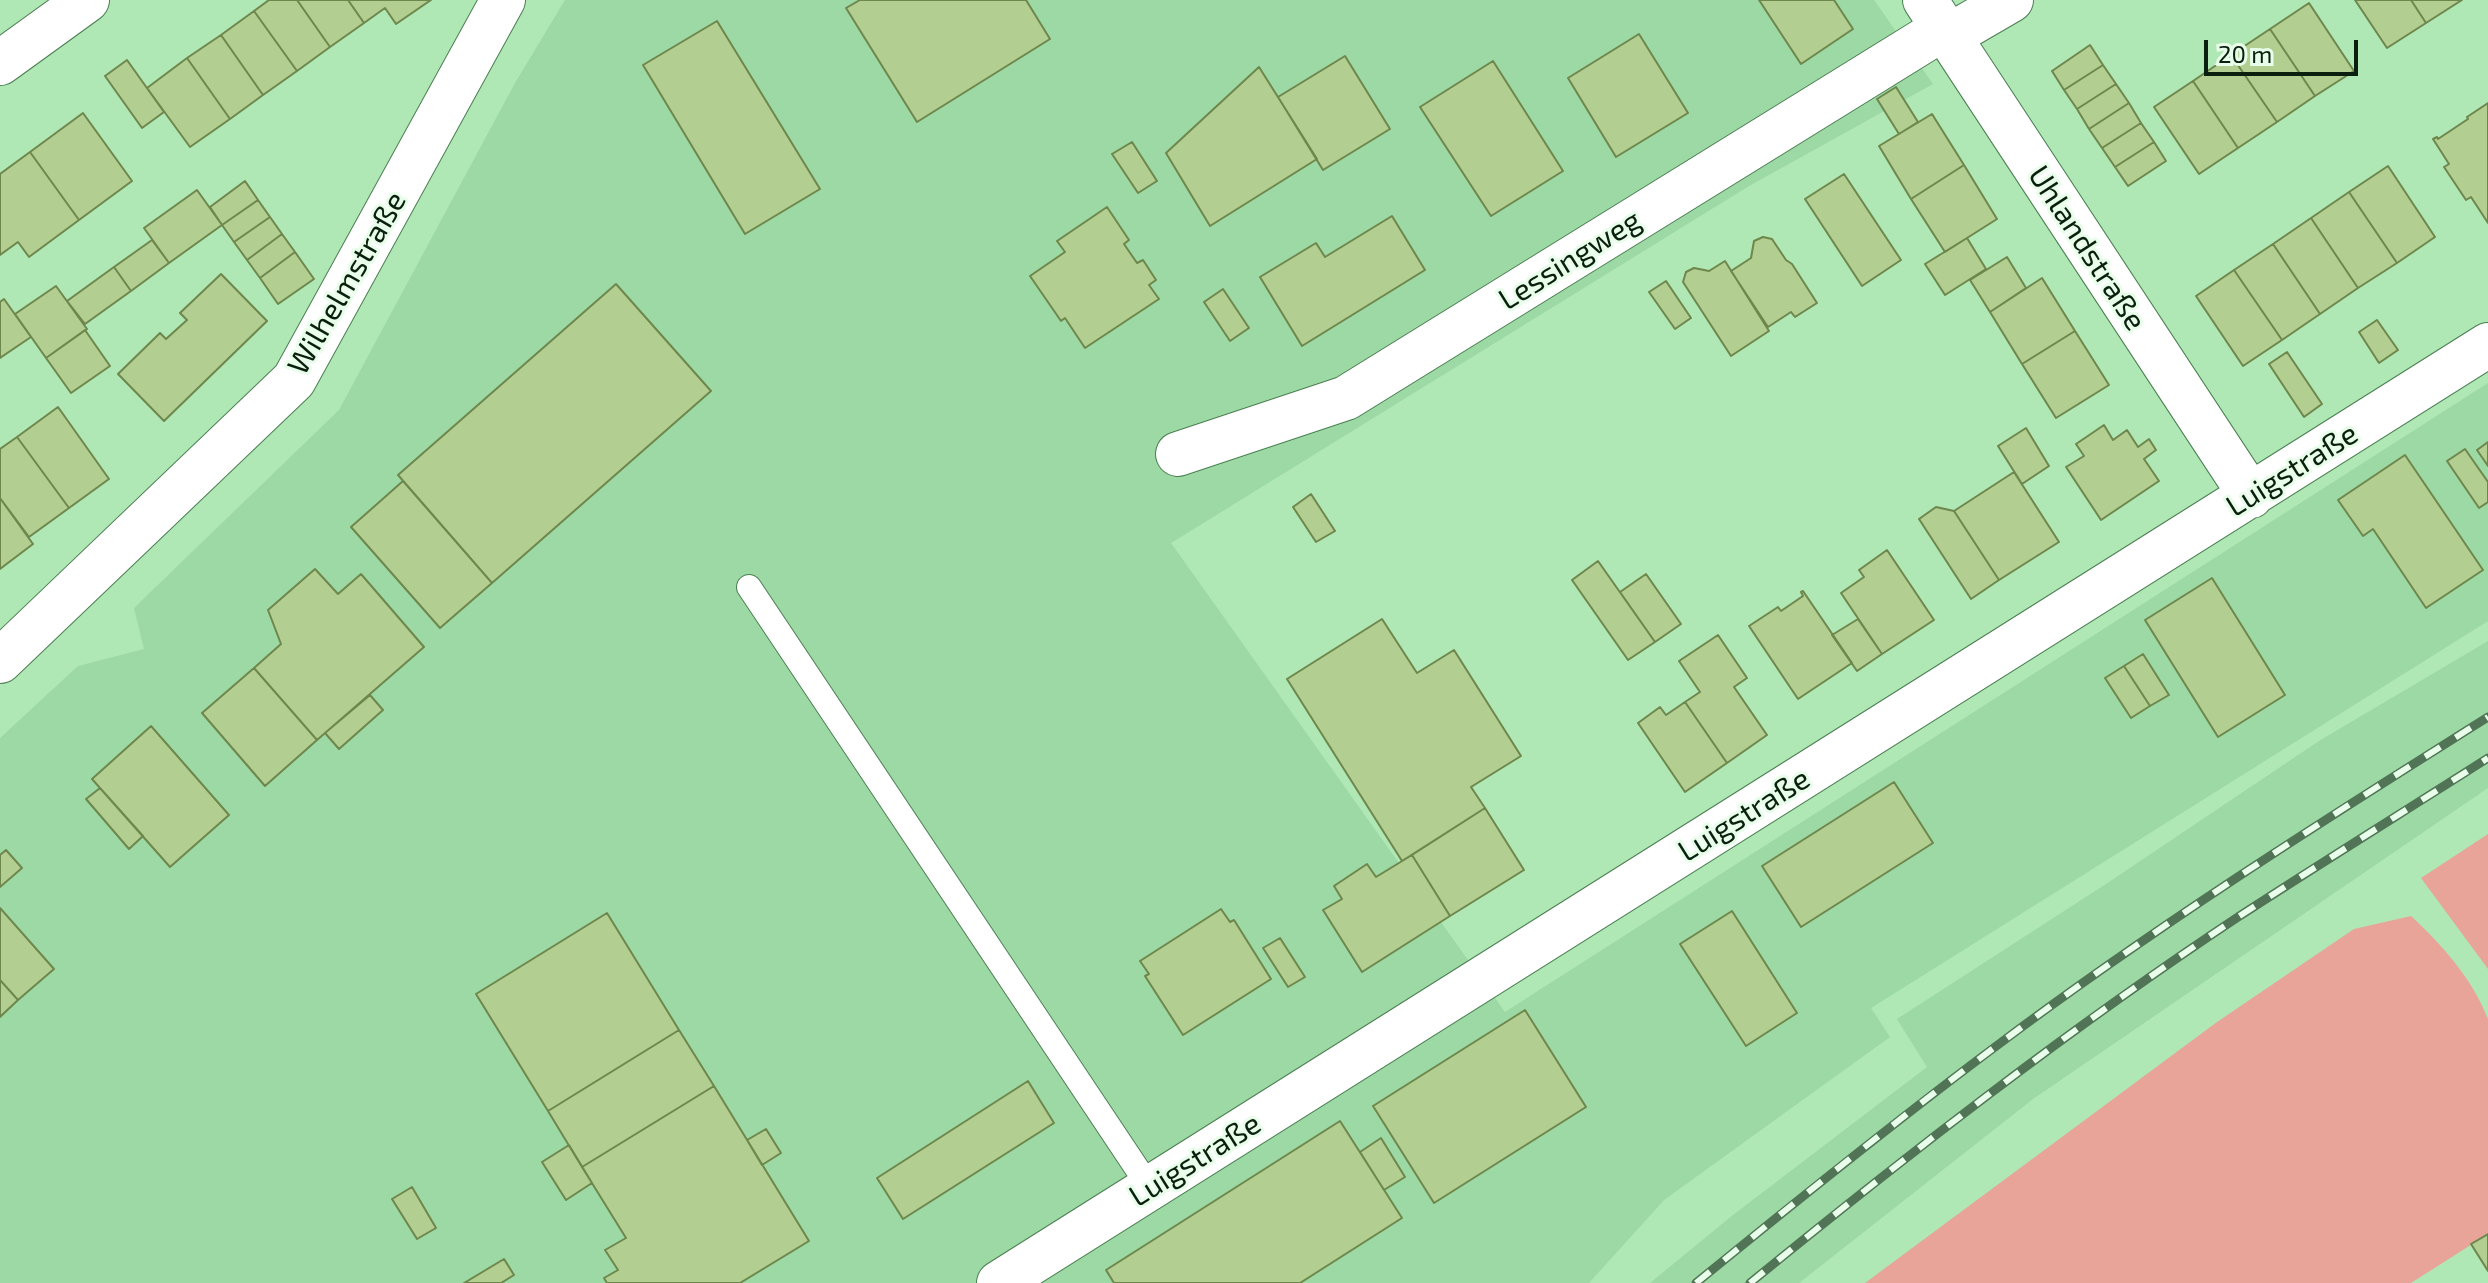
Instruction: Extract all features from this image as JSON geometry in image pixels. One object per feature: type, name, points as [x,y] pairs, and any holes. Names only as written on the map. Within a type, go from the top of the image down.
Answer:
[{"type":"street","points":[[0,63],[87,0]]},
{"type":"street","name":"Wilhelmstraße","points":[[0,661],[294,380],[503,0]]},
{"type":"street","name":"Lessingweg","points":[[1178,454],[1346,398],[1939,21],[2011,0]]},
{"type":"street","name":"Uhlandstraße","points":[[1939,21],[2251,496]]},
{"type":"street","name":"Luigstraße","points":[[999,1283],[2488,345]]},
{"type":"lane","points":[[749,587],[1150,1188]]},
{"type":"shaded area","points":[[565,0],[1874,0],[1933,84],[1749,186],[1171,543],[1505,1012],[2488,383],[2488,621],[1871,1008],[1890,1037],[1664,1200],[1589,1283],[0,1283],[0,738],[78,666],[144,649],[134,608],[339,410],[515,83]]},
{"type":"shaded area","points":[[2488,641],[2488,788],[2033,1099],[1799,1283],[1650,1283],[1733,1215],[1927,1067],[1897,1019],[2319,741]]},
{"type":"shaded area","points":[[2488,834],[2488,969],[2421,878]]},
{"type":"shaded area","points":[[2411,916],[2455,963],[2474,990],[2488,1019],[2488,1234],[2411,1283],[1865,1283],[2217,1022],[2354,929]]},
{"type":"building","points":[[269,0],[297,0],[330,47],[297,71],[254,11]]},
{"type":"building","points":[[297,0],[348,0],[364,23],[330,47]]},
{"type":"building","points":[[348,0],[431,0],[396,24],[385,8],[364,23]]},
{"type":"building","points":[[860,0],[1026,0],[1050,39],[917,122],[846,8]]},
{"type":"building","points":[[1759,0],[1834,0],[1853,29],[1801,64]]},
{"type":"building","points":[[2355,0],[2411,0],[2426,23],[2387,48]]},
{"type":"building","points":[[2411,0],[2462,0],[2426,23]]},
{"type":"building","points":[[2309,3],[2354,71],[2315,96],[2270,29]]},
{"type":"building","points":[[254,11],[297,71],[263,95],[221,35]]},
{"type":"building","points":[[717,21],[820,189],[745,234],[643,65]]},
{"type":"building","points":[[2270,29],[2315,96],[2277,122],[2231,55]]},
{"type":"building","points":[[1639,34],[1688,113],[1616,157],[1568,78]]},
{"type":"building","points":[[221,35],[263,95],[230,119],[187,58]]},
{"type":"building","points":[[2090,45],[2103,65],[2064,90],[2052,71]]},
{"type":"building","points":[[2231,55],[2277,122],[2238,148],[2193,81]]},
{"type":"building","points":[[1345,56],[1390,129],[1323,170],[1278,97]]},
{"type":"building","points":[[187,58],[230,119],[190,147],[147,88]]},
{"type":"building","points":[[127,60],[164,112],[142,128],[105,76]]},
{"type":"building","points":[[1493,61],[1563,171],[1491,216],[1420,107]]},
{"type":"building","points":[[2103,65],[2116,84],[2077,109],[2064,90]]},
{"type":"building","points":[[1259,67],[1317,159],[1210,226],[1166,153]]},
{"type":"building","points":[[2193,81],[2238,148],[2199,174],[2154,107]]},
{"type":"building","points":[[2116,84],[2129,103],[2089,129],[2077,109]]},
{"type":"building","points":[[1896,87],[1918,122],[1899,134],[1877,99]]},
{"type":"building","points":[[2129,103],[2141,123],[2102,148],[2089,129]]},
{"type":"building","points":[[2488,103],[2488,223],[2471,197],[2466,200],[2444,167],[2449,164],[2433,139],[2438,139]]},
{"type":"building","points":[[83,113],[132,181],[79,220],[30,152]]},
{"type":"building","points":[[1932,114],[1964,165],[1911,199],[1879,146]]},
{"type":"building","points":[[2141,123],[2154,142],[2115,167],[2102,148]]},
{"type":"building","points":[[1132,142],[1157,181],[1138,193],[1112,154]]},
{"type":"building","points":[[2154,142],[2166,161],[2128,186],[2115,167]]},
{"type":"building","points":[[30,152],[79,220],[29,257],[18,242],[0,255],[0,174]]},
{"type":"building","points":[[1964,165],[1997,219],[1945,252],[1911,199]]},
{"type":"building","points":[[2388,166],[2435,237],[2397,263],[2349,192]]},
{"type":"building","points":[[1844,174],[1901,260],[1862,286],[1805,199]]},
{"type":"building","points":[[245,181],[258,200],[222,225],[210,207]]},
{"type":"building","points":[[197,190],[222,225],[169,263],[144,228]]},
{"type":"building","points":[[2349,192],[2397,263],[2358,288],[2311,218]]},
{"type":"building","points":[[258,200],[270,217],[234,242],[222,225]]},
{"type":"building","points":[[1107,207],[1129,240],[1124,244],[1137,263],[1143,260],[1156,280],[1149,285],[1159,299],[1085,348],[1065,318],[1061,321],[1030,276],[1065,252],[1057,241]]},
{"type":"building","points":[[1392,216],[1425,270],[1302,346],[1260,277],[1316,243],[1325,257]]},
{"type":"building","points":[[270,217],[282,234],[247,260],[234,242]]},
{"type":"building","points":[[2311,218],[2358,288],[2320,314],[2273,244]]},
{"type":"building","points":[[282,234],[295,252],[260,278],[247,260]]},
{"type":"building","points":[[1763,237],[1772,239],[1817,303],[1795,317],[1791,312],[1768,327],[1731,271],[1751,258],[1754,241]]},
{"type":"building","points":[[1967,238],[1986,269],[1945,295],[1925,264]]},
{"type":"building","points":[[152,240],[169,263],[131,291],[114,267]]},
{"type":"building","points":[[2273,244],[2320,314],[2282,340],[2234,270]]},
{"type":"building","points":[[295,252],[314,279],[278,304],[260,278]]},
{"type":"building","points":[[2007,257],[2026,288],[1990,312],[1970,280]]},
{"type":"building","points":[[1725,261],[1769,331],[1731,356],[1683,282],[1686,272],[1694,268],[1709,271]]},
{"type":"building","points":[[114,267],[131,291],[85,324],[67,301]]},
{"type":"building","points":[[2234,270],[2282,340],[2243,366],[2196,296]]},
{"type":"building","points":[[221,274],[267,321],[164,421],[118,374],[160,333],[166,339],[187,320],[180,313]]},
{"type":"building","points":[[2042,278],[2075,331],[2022,364],[1990,312]]},
{"type":"building","points":[[1666,281],[1691,318],[1675,329],[1649,292]]},
{"type":"building","points":[[616,284],[711,391],[492,583],[398,475]]},
{"type":"building","points":[[56,286],[87,329],[46,358],[15,314]]},
{"type":"building","points":[[1223,289],[1249,328],[1230,341],[1204,302]]},
{"type":"building","points":[[4,299],[31,337],[0,358],[0,302]]},
{"type":"building","points":[[2377,320],[2398,350],[2379,363],[2359,332]]},
{"type":"building","points":[[85,330],[110,366],[71,393],[46,358]]},
{"type":"building","points":[[2075,331],[2109,385],[2056,418],[2022,364]]},
{"type":"building","points":[[2287,352],[2322,404],[2304,417],[2269,364]]},
{"type":"building","points":[[58,407],[109,479],[69,508],[17,437]]},
{"type":"building","points":[[2104,425],[2113,440],[2127,430],[2138,447],[2149,439],[2156,450],[2144,459],[2159,481],[2101,520],[2066,467],[2084,456],[2076,444]]},
{"type":"building","points":[[2026,428],[2049,466],[2022,484],[1998,446]]},
{"type":"building","points":[[17,437],[69,508],[29,537],[0,498],[0,449]]},
{"type":"building","points":[[2488,442],[2488,466],[2477,450]]},
{"type":"building","points":[[2465,449],[2488,482],[2488,502],[2479,508],[2447,461]]},
{"type":"building","points":[[2405,455],[2483,570],[2426,608],[2373,529],[2363,536],[2338,500]]},
{"type":"building","points":[[2014,472],[2059,542],[1999,580],[1954,511]]},
{"type":"building","points":[[403,481],[492,583],[440,628],[351,527]]},
{"type":"building","points":[[1311,494],[1335,531],[1316,542],[1293,507]]},
{"type":"building","points":[[0,498],[33,544],[0,569]]},
{"type":"building","points":[[1936,507],[1954,511],[1999,580],[1971,599],[1919,519]]},
{"type":"building","points":[[1887,550],[1934,620],[1882,654],[1841,593],[1864,577],[1859,570]]},
{"type":"building","points":[[1598,561],[1655,642],[1628,660],[1572,580]]},
{"type":"building","points":[[315,569],[338,594],[361,574],[424,647],[317,740],[254,668],[281,644],[268,610]]},
{"type":"building","points":[[1646,574],[1681,624],[1655,642],[1620,592]]},
{"type":"building","points":[[2212,578],[2285,695],[2218,737],[2145,620]]},
{"type":"building","points":[[1803,591],[1852,663],[1798,699],[1749,626],[1778,607],[1781,611],[1803,596]]},
{"type":"building","points":[[1382,619],[1417,673],[1454,650],[1521,756],[1471,787],[1485,808],[1402,861],[1287,679]]},
{"type":"building","points":[[1858,619],[1882,654],[1857,671],[1832,635]]},
{"type":"building","points":[[1718,635],[1747,678],[1734,687],[1767,735],[1727,763],[1685,702],[1700,692],[1679,661]]},
{"type":"building","points":[[2143,654],[2169,695],[2150,706],[2124,666]]},
{"type":"building","points":[[2124,666],[2150,706],[2131,718],[2105,678]]},
{"type":"building","points":[[254,668],[317,740],[265,786],[202,713]]},
{"type":"building","points":[[370,695],[383,710],[339,749],[325,733]]},
{"type":"building","points":[[1685,702],[1727,763],[1685,792],[1638,723],[1660,707],[1666,715]]},
{"type":"building","points":[[151,726],[229,815],[170,867],[92,779]]},
{"type":"building","points":[[1894,782],[1933,843],[1801,927],[1762,866]]},
{"type":"building","points":[[100,788],[143,836],[129,849],[86,799]]},
{"type":"building","points":[[1485,808],[1524,870],[1450,916],[1412,855]]},
{"type":"building","points":[[6,850],[22,868],[0,887],[0,855]]},
{"type":"building","points":[[1412,855],[1450,916],[1362,972],[1323,910],[1342,899],[1334,886],[1367,864],[1376,877]]},
{"type":"building","points":[[0,908],[54,969],[18,1000],[0,980]]},
{"type":"building","points":[[1221,909],[1230,922],[1234,920],[1271,979],[1183,1035],[1145,976],[1149,974],[1140,961]]},
{"type":"building","points":[[1732,911],[1797,1013],[1746,1046],[1680,944]]},
{"type":"building","points":[[607,913],[679,1030],[548,1111],[476,994]]},
{"type":"building","points":[[1280,938],[1305,977],[1288,987],[1263,948]]},
{"type":"building","points":[[0,980],[18,1000],[0,1017]]},
{"type":"building","points":[[1525,1010],[1586,1107],[1434,1203],[1373,1106]]},
{"type":"building","points":[[679,1030],[714,1086],[582,1167],[548,1111]]},
{"type":"building","points":[[1028,1081],[1054,1123],[903,1219],[877,1178]]},
{"type":"building","points":[[714,1086],[809,1241],[740,1283],[607,1283],[604,1278],[618,1270],[605,1250],[626,1238],[582,1167]]},
{"type":"building","points":[[1340,1121],[1402,1218],[1300,1283],[1114,1283],[1106,1270]]},
{"type":"building","points":[[766,1129],[781,1153],[762,1165],[747,1140]]},
{"type":"building","points":[[1381,1138],[1405,1177],[1384,1190],[1360,1152]]},
{"type":"building","points":[[569,1145],[592,1183],[566,1200],[542,1162]]},
{"type":"building","points":[[412,1187],[436,1228],[417,1239],[392,1199]]},
{"type":"building","points":[[2488,1234],[2488,1271],[2471,1244]]},
{"type":"building","points":[[504,1259],[514,1275],[501,1283],[464,1283]]},
{"type":"railway","points":[[1696,1283],[1881,1134],[2115,960],[2238,877],[2488,717]]},
{"type":"railway","points":[[1750,1283],[1929,1140],[2113,1003],[2238,917],[2488,758]]}]
